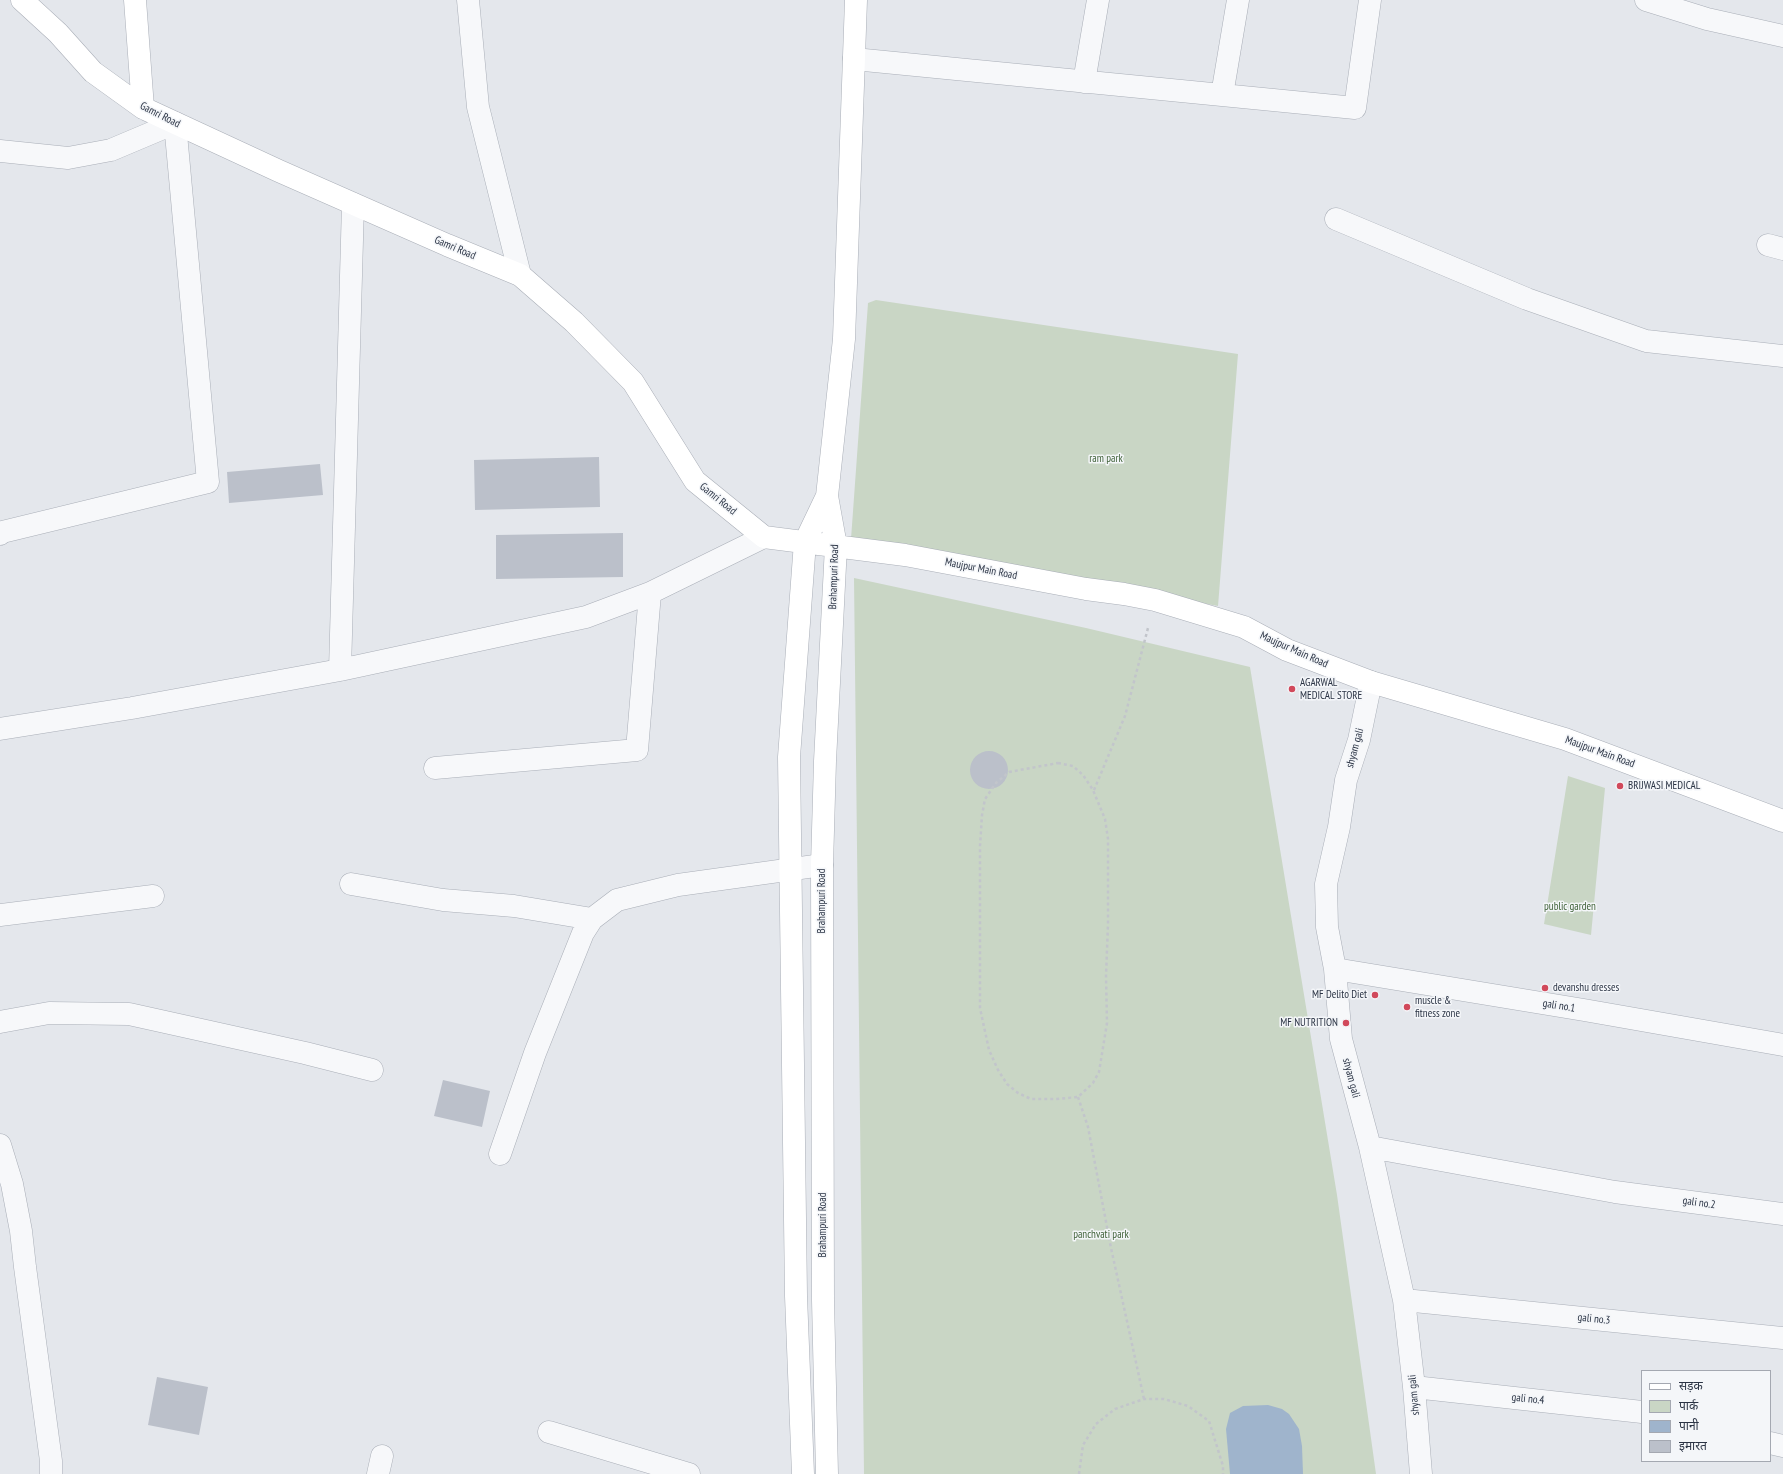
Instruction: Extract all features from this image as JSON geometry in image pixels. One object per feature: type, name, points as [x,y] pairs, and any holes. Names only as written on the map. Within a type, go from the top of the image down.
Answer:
[{"type":"street","name":"Gamri Road","points":[[22,0],[58,33],[93,72],[143,108],[447,246],[520,275],[574,322],[633,382],[695,481],[764,537]]},
{"type":"street","points":[[135,0],[143,108]]},
{"type":"street","points":[[468,0],[478,107],[520,275]]},
{"type":"street","points":[[803,1474],[796,1296],[788,757],[805,542],[827,496],[844,339],[856,0]]},
{"type":"street","points":[[1084,82],[1098,0]]},
{"type":"street","points":[[1222,95],[1238,0]]},
{"type":"street","points":[[854,59],[1355,108],[1370,0]]},
{"type":"street","points":[[1646,0],[1707,19],[1783,36]]},
{"type":"street","points":[[0,152],[68,158],[111,150],[175,123],[208,482],[2,532],[0,534]]},
{"type":"street","points":[[340,670],[353,204]]},
{"type":"street","points":[[1336,219],[1527,299],[1646,341],[1783,356]]},
{"type":"street","name":"Brahampuri Road","points":[[827,496],[836,546],[825,761],[822,865],[823,1294],[827,1474]]},
{"type":"street","points":[[0,729],[132,708],[340,670],[586,617],[650,593],[764,537],[836,546]]},
{"type":"street","name":"Maujpur Main Road","points":[[836,546],[905,555],[1155,600],[1244,627],[1287,650],[1371,682],[1565,739],[1783,821]]},
{"type":"street","points":[[435,768],[637,750],[650,593]]},
{"type":"street","name":"shyam gali","points":[[1371,682],[1359,740],[1346,780],[1339,827],[1326,884],[1327,927],[1335,969],[1341,1039],[1370,1147],[1404,1300],[1414,1387],[1421,1474]]},
{"type":"street","points":[[500,1154],[535,1053],[583,933],[592,919],[617,900],[678,885],[790,868],[822,865]]},
{"type":"street","points":[[351,884],[443,900],[522,907],[592,919]]},
{"type":"street","points":[[0,915],[153,896]]},
{"type":"street","name":"gali no.1","points":[[1335,969],[1591,1011],[1783,1045]]},
{"type":"street","points":[[0,1022],[49,1013],[129,1014],[306,1053],[372,1070]]},
{"type":"street","points":[[0,1145],[6,1184],[22,1231],[25,1267],[51,1461],[51,1474]]},
{"type":"street","name":"gali no.2","points":[[1370,1147],[1615,1192],[1783,1214]]},
{"type":"street","points":[[796,1296],[823,1294]]},
{"type":"street","name":"gali no.3","points":[[1404,1300],[1783,1338]]},
{"type":"street","name":"gali no.4","points":[[1414,1387],[1641,1412]]},
{"type":"street","points":[[549,1432],[689,1474]]},
{"type":"street","points":[[1771,1443],[1783,1446]]},
{"type":"path","points":[[1093,790],[1125,716],[1155,600]]},
{"type":"path","points":[[1058,763],[1073,766],[1083,775],[1093,790],[1105,819],[1108,839],[1108,924],[1106,976],[1107,1023],[1099,1072],[1093,1083],[1078,1097],[1031,1099],[1018,1093],[1004,1079],[989,1050],[980,1008],[980,846],[982,815],[986,799],[996,783],[1010,772],[1058,763]]},
{"type":"path","points":[[1078,1097],[1088,1127],[1110,1248],[1144,1399]]},
{"type":"path","points":[[1079,1474],[1083,1445],[1096,1424],[1115,1409],[1144,1399],[1164,1399],[1188,1406],[1208,1421],[1223,1466],[1223,1474]]},
{"type":"green space","name":"ram park","points":[[876,300],[1238,354],[1218,606],[851,539],[868,303]]},
{"type":"green space","name":"panchvati park","points":[[854,578],[1086,628],[1250,667],[1337,1195],[1376,1474],[864,1474]]},
{"type":"green space","name":"public garden","points":[[1568,776],[1605,788],[1591,935],[1544,924]]},
{"type":"water","points":[[1268,1405],[1282,1409],[1289,1414],[1299,1429],[1302,1446],[1303,1474],[1230,1474],[1226,1429],[1230,1413],[1243,1406]]},
{"type":"building","points":[[599,457],[600,507],[475,510],[474,460]]},
{"type":"building","points":[[320,464],[323,495],[229,503],[227,472]]},
{"type":"building","points":[[623,533],[623,577],[496,579],[496,535]]},
{"type":"building","points":[[985,751],[993,751],[1003,756],[1007,763],[1007,777],[1003,784],[993,789],[985,789],[975,784],[973,781],[970,774],[970,766],[975,756],[978,754]]},
{"type":"building","points":[[443,1080],[490,1091],[482,1127],[434,1116]]},
{"type":"building","points":[[157,1377],[208,1387],[199,1435],[148,1425]]},
{"type":"place","name":"AGARWAL MEDICAL STORE","points":[[1292,689]]},
{"type":"place","name":"BRIJWASI MEDICAL","points":[[1620,786]]},
{"type":"place","name":"devanshu dresses","points":[[1545,988]]},
{"type":"place","name":"MF Delito Diet","points":[[1375,995]]},
{"type":"place","name":"muscle & fitness zone","points":[[1407,1007]]},
{"type":"place","name":"MF NUTRITION","points":[[1346,1023]]}]
